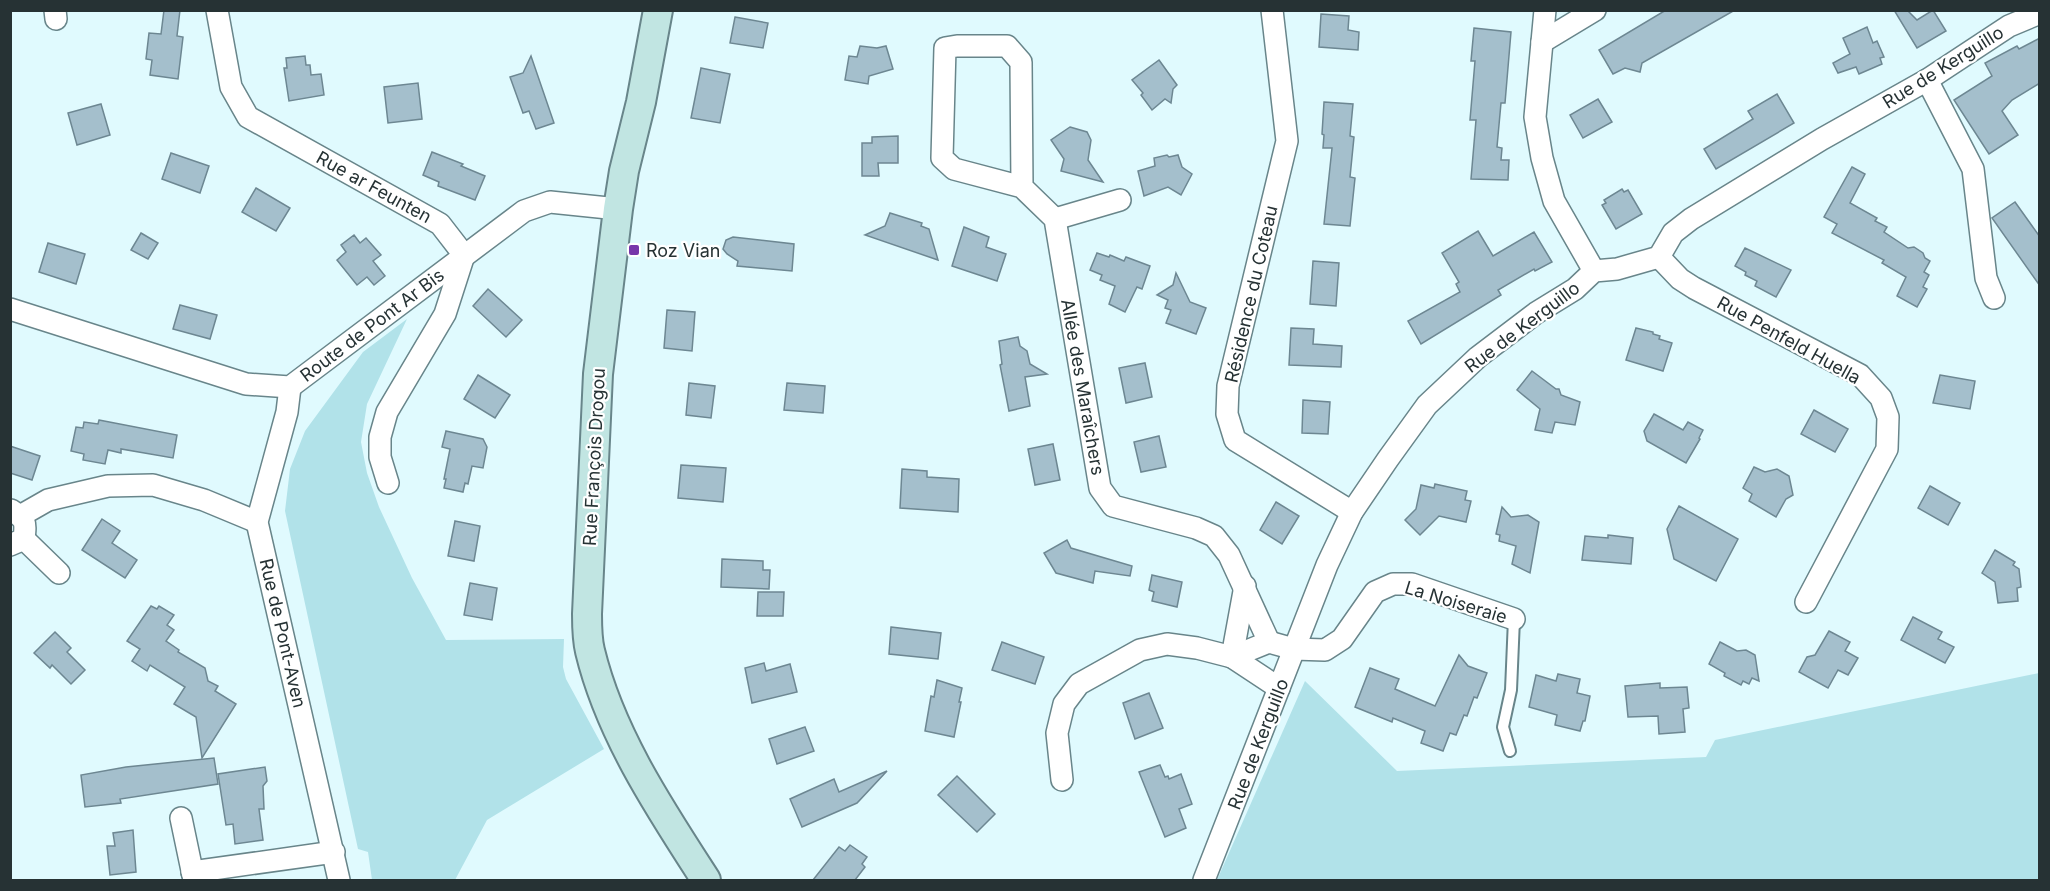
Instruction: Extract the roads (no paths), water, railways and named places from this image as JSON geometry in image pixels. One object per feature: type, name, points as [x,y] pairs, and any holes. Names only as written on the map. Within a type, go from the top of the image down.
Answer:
[{"type":"street","name":"Rue ar Feunten","points":[[217,10],[231,87],[248,117],[440,224],[464,255]]},
{"type":"street","name":"Rue François Drogou","points":[[658,10],[641,102],[624,171],[598,374],[586,614],[589,649],[602,693],[622,740],[706,880]]},
{"type":"street","name":"Résidence du Coteau","points":[[1272,10],[1287,141],[1228,386],[1227,414],[1235,440],[1352,512]]},
{"type":"street","points":[[1545,10],[1536,117],[1542,158],[1554,201],[1594,271]]},
{"type":"street","points":[[1542,42],[1595,10]]},
{"type":"street","name":"Rue de Kerguillo","points":[[1204,880],[1294,649],[1352,512],[1427,405],[1478,357],[1536,313],[1575,289],[1594,271],[1617,269],[1659,257],[1673,233],[1691,219],[1822,139],[1928,80],[2009,26],[2040,13]]},
{"type":"street","points":[[1022,187],[1021,62],[1007,46],[945,48],[942,158],[954,170],[1022,187],[1055,219],[1120,200]]},
{"type":"street","points":[[1928,80],[1973,169],[1986,278],[1994,298]]},
{"type":"street","name":"Route de Pont Ar Bis","points":[[10,309],[246,384],[290,387],[524,211],[550,202],[618,209]]},
{"type":"street","name":"Allée des Maraîchers","points":[[1055,219],[1100,488],[1113,506],[1196,528],[1214,537],[1229,555],[1269,642]]},
{"type":"street","points":[[388,483],[380,457],[380,437],[387,412],[445,314],[464,255]]},
{"type":"street","name":"Rue Penfeld Huella","points":[[1659,257],[1680,279],[1694,288],[1860,375],[1881,398],[1888,417],[1887,449],[1806,602]]},
{"type":"street","name":"Rue de Pont-Aven","points":[[290,387],[287,412],[257,522],[339,880]]},
{"type":"street","points":[[59,573],[17,542],[26,524],[16,512],[48,501],[108,486],[153,485],[204,500],[257,522]]},
{"type":"street","name":"La Noiseraie","points":[[1269,642],[1294,649],[1325,650],[1342,639],[1375,592],[1393,584],[1412,584],[1514,619]]},
{"type":"street","points":[[1232,657],[1245,586]]},
{"type":"street","points":[[1232,657],[1269,642]]},
{"type":"street","points":[[1062,780],[1057,733],[1064,704],[1079,684],[1140,650],[1167,644],[1197,648],[1232,657],[1279,688]]},
{"type":"street","points":[[180,818],[193,876],[334,852]]},
{"type":"lane","name":"La Noiseraie","points":[[1510,751],[1503,727],[1511,690],[1514,619]]},
{"type":"place","name":"Roz Vian","points":[[634,250]]}]
